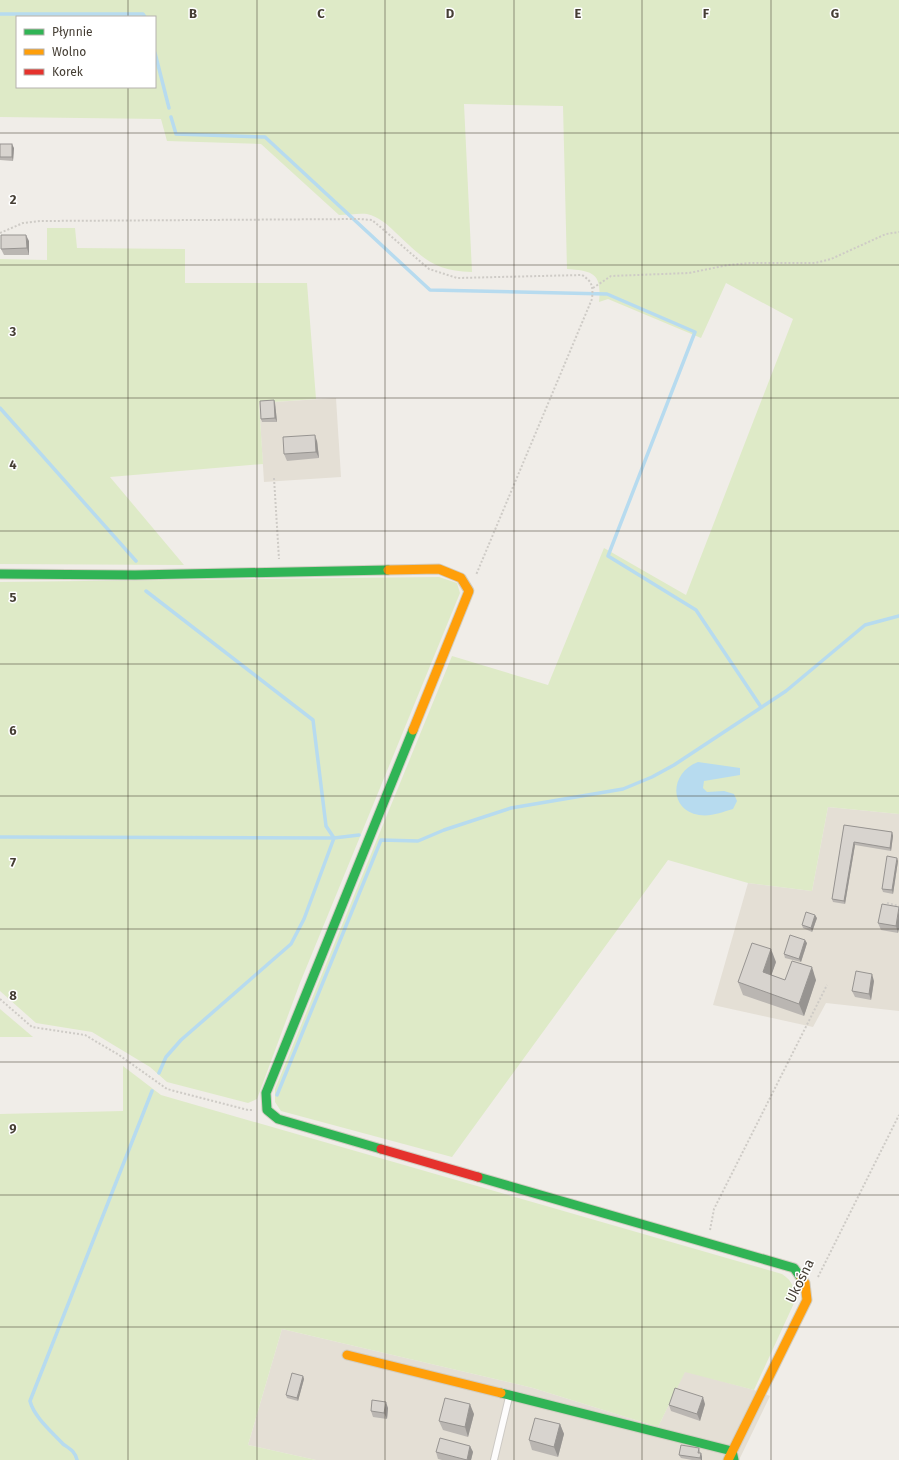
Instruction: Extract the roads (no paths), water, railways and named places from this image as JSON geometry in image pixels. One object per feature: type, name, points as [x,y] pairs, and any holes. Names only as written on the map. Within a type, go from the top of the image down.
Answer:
[{"type":"street","name":"Ukośna","points":[[0,574],[439,569],[461,578],[469,591],[266,1093],[267,1110],[278,1119],[794,1268],[805,1283],[807,1300],[732,1457]]},
{"type":"street","points":[[347,1355],[509,1396],[732,1457]]},
{"type":"lane","points":[[494,1460],[509,1396]]},
{"type":"water","points":[[698,762],[740,768],[740,775],[704,781],[703,788],[707,792],[724,791],[734,794],[737,801],[733,809],[716,814],[699,815],[689,812],[682,806],[676,791],[678,782],[688,767]]},
{"type":"waterway","points":[[0,14],[143,14],[144,16]]},
{"type":"waterway","points":[[156,57],[169,108]]},
{"type":"waterway","points":[[171,117],[176,134],[265,137],[430,290],[607,294],[695,332],[608,556],[696,610],[761,707]]},
{"type":"waterway","points":[[0,408],[136,561]]},
{"type":"waterway","points":[[146,591],[313,720],[326,826],[334,838],[304,919],[291,944],[181,1040],[166,1057],[159,1073]]},
{"type":"waterway","points":[[277,1095],[381,840],[418,841],[444,830],[511,808],[623,789],[652,777],[674,765],[786,691],[865,625],[899,616]]},
{"type":"waterway","points":[[0,837],[334,838],[359,835]]},
{"type":"waterway","points":[[77,1460],[74,1452],[63,1444],[35,1413],[30,1401],[152,1091]]}]
